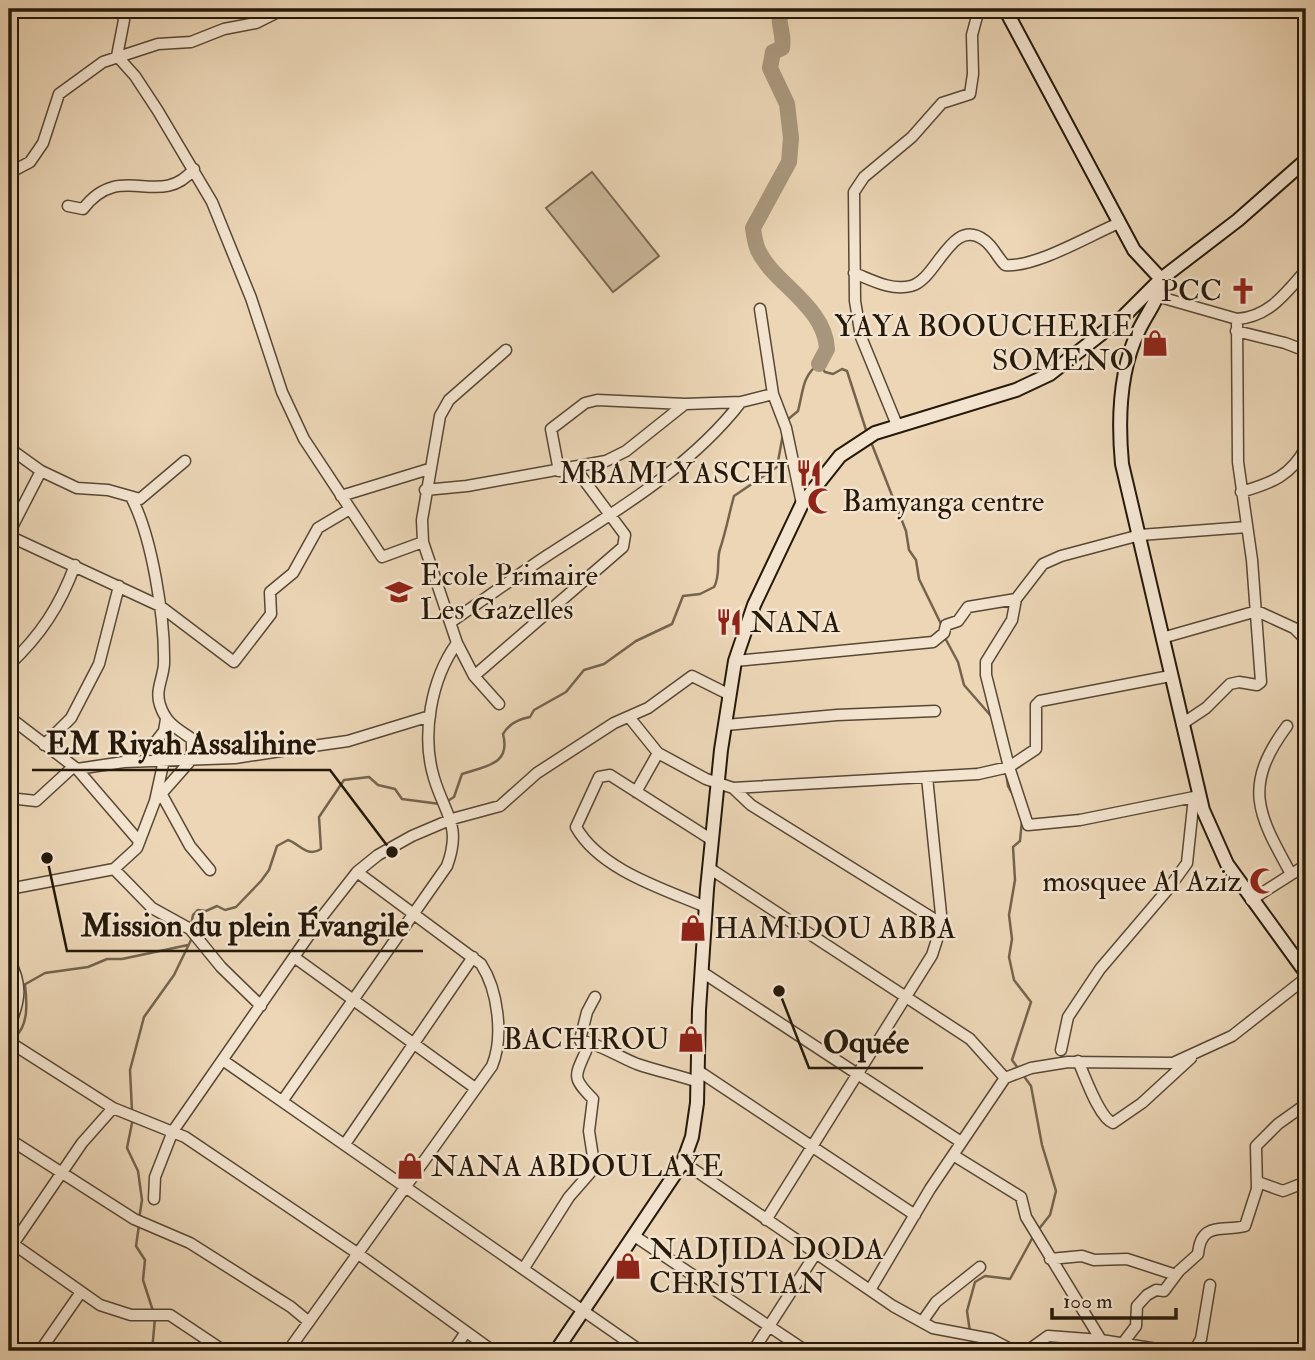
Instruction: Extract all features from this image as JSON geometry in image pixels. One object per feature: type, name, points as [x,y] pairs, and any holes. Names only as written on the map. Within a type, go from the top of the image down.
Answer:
[{"type":"street","points":[[117,57],[124,20],[121,9]]},
{"type":"street","points":[[9,173],[30,162],[43,143],[59,94],[103,62],[158,44],[191,42],[224,29],[256,23],[284,9]]},
{"type":"street","points":[[897,425],[861,337],[854,273],[853,192],[864,177],[912,137],[936,108],[970,94],[973,74],[972,35],[979,9]]},
{"type":"street","points":[[1005,9],[1133,250],[1161,279],[1160,297],[1137,332],[1127,367],[1118,421],[1122,464],[1197,797],[1227,864],[1306,973]]},
{"type":"street","points":[[117,57],[135,76],[212,202],[233,251],[282,392],[304,439],[382,557],[423,542]]},
{"type":"street","points":[[556,1351],[636,1237],[683,1162],[692,1137],[709,868],[735,661],[754,605],[802,504],[840,456],[875,433],[1016,390],[1050,374],[1124,316],[1161,279],[1238,220],[1306,160]]},
{"type":"street","points":[[68,206],[83,209],[95,193],[107,188],[130,184],[153,189],[174,183],[187,178],[194,170]]},
{"type":"street","points":[[854,273],[891,287],[910,286],[924,281],[945,249],[961,237],[972,235],[991,246],[1005,265],[1017,266],[1045,259],[1067,245],[1119,223]]},
{"type":"street","points":[[1160,297],[1237,319],[1264,314],[1306,270]]},
{"type":"street","points":[[760,309],[773,394],[784,423],[802,504]]},
{"type":"street","points":[[1182,724],[1206,708],[1230,684],[1240,682],[1257,685],[1261,682],[1257,611],[1241,492],[1237,319]]},
{"type":"street","points":[[1236,331],[1285,342],[1306,351]]},
{"type":"street","points":[[499,704],[474,676],[457,643],[423,542],[425,490],[440,416],[449,400],[506,350]]},
{"type":"street","points":[[559,471],[551,429],[585,403],[607,398],[685,404],[741,402],[773,394]]},
{"type":"street","points":[[451,622],[610,515],[690,457],[725,423],[741,402]]},
{"type":"street","points":[[425,490],[559,471],[606,461],[626,451],[685,404]]},
{"type":"street","points":[[1241,492],[1273,483],[1288,473],[1306,447]]},
{"type":"street","points":[[9,449],[41,471],[77,488],[140,499],[185,461]]},
{"type":"street","points":[[474,676],[623,547],[625,536],[575,468]]},
{"type":"street","points":[[341,496],[429,470]]},
{"type":"street","points":[[41,471],[9,535],[160,606],[234,662],[271,614],[270,592],[293,573],[318,528],[350,509]]},
{"type":"street","points":[[9,889],[114,869],[137,848],[138,839],[158,798],[192,760],[192,739],[177,731],[166,719],[157,694],[164,666],[160,606],[141,515],[131,497]]},
{"type":"street","points":[[1197,797],[1080,820],[1028,825],[1006,768],[986,676],[986,662],[1012,620],[1016,599],[1042,564],[1061,556],[1140,535],[1247,527]]},
{"type":"street","points":[[9,665],[33,642],[51,617],[65,594],[75,565]]},
{"type":"street","points":[[44,745],[71,718],[99,664],[119,586]]},
{"type":"street","points":[[735,661],[933,642],[944,633],[946,625],[958,621],[968,607],[1016,599]]},
{"type":"street","points":[[1162,638],[1257,611],[1294,628],[1306,640]]},
{"type":"street","points":[[283,1100],[447,866],[453,850],[452,819],[444,803],[429,751],[430,716],[444,661],[457,643]]},
{"type":"street","points":[[154,1199],[155,1177],[173,1131],[294,957],[357,872],[412,836],[452,819],[500,806],[537,773],[648,708],[692,676],[730,695]]},
{"type":"street","points":[[629,717],[658,753],[733,788],[927,777],[1006,768],[1036,749],[1035,711],[1040,701],[1170,676]]},
{"type":"street","points":[[726,725],[837,715],[935,711]]},
{"type":"street","points":[[9,798],[36,801],[75,768],[124,762],[235,758],[348,741],[430,716]]},
{"type":"street","points":[[9,717],[75,768],[138,839]]},
{"type":"street","points":[[166,719],[164,731],[154,744],[164,760],[158,798],[190,846],[210,870]]},
{"type":"street","points":[[1287,726],[1277,740],[1258,786],[1259,811],[1291,874]]},
{"type":"street","points":[[636,792],[658,753]]},
{"type":"street","points":[[706,907],[634,877],[614,865],[579,832],[577,822],[599,777],[610,775],[712,840]]},
{"type":"street","points":[[766,1220],[932,955],[942,924],[927,777]]},
{"type":"street","points":[[733,788],[751,805],[942,924]]},
{"type":"street","points":[[1046,1064],[1061,1050],[1068,1017],[1088,986],[1186,863],[1197,797]]},
{"type":"street","points":[[1251,900],[1306,865]]},
{"type":"street","points":[[709,868],[970,1039],[1008,1076]]},
{"type":"street","points":[[114,869],[152,908],[192,932],[220,967],[261,1006]]},
{"type":"street","points":[[288,1351],[496,1056],[498,1033],[488,975],[473,957],[357,872]]},
{"type":"street","points":[[294,957],[475,1088]]},
{"type":"street","points":[[345,1144],[473,957]]},
{"type":"street","points":[[9,960],[20,987],[10,1041],[113,1108],[173,1131],[357,1253],[493,1351]]},
{"type":"street","points":[[702,972],[961,1142]]},
{"type":"street","points":[[1061,1050],[1073,1061],[1106,1119],[1113,1123],[1142,1103],[1194,1056],[1232,1036],[1306,978]]},
{"type":"street","points":[[524,1268],[569,1197],[590,1173],[593,1157],[589,1131],[593,1099],[577,1082],[575,1075],[586,1051],[580,1040],[587,1012],[595,998]]},
{"type":"street","points":[[580,1040],[605,1046],[617,1056],[642,1065],[697,1076],[915,1215]]},
{"type":"street","points":[[870,1290],[961,1142],[1008,1076],[1046,1064],[1073,1061],[1156,1065],[1194,1056]]},
{"type":"street","points":[[224,1061],[641,1351]]},
{"type":"street","points":[[1124,1343],[1136,1326],[1137,1306],[1156,1290],[1164,1291],[1198,1254],[1199,1241],[1203,1236],[1224,1226],[1245,1226],[1258,1182],[1255,1157],[1259,1140],[1306,1104]]},
{"type":"street","points":[[113,1108],[61,1173],[10,1245],[100,1305],[131,1315],[170,1315],[224,1351]]},
{"type":"street","points":[[9,1139],[134,1219],[190,1243],[291,1307],[309,1322]]},
{"type":"street","points":[[953,1155],[1021,1197],[1035,1233],[1101,1340]]},
{"type":"street","points":[[683,1162],[870,1290],[922,1322],[942,1330],[991,1339],[1014,1351]]},
{"type":"street","points":[[1258,1182],[1283,1191],[1306,1182]]},
{"type":"street","points":[[636,1237],[806,1351]]},
{"type":"street","points":[[753,1351],[816,1252]]},
{"type":"street","points":[[1050,1259],[1082,1256],[1094,1260],[1127,1259],[1176,1275]]},
{"type":"street","points":[[922,1322],[936,1302],[980,1267]]},
{"type":"street","points":[[1194,1351],[1201,1339],[1210,1285]]},
{"type":"street","points":[[40,1351],[82,1292]]},
{"type":"street","points":[[453,1351],[466,1332]]},
{"type":"street","points":[[1027,1351],[1048,1336],[1101,1340],[1169,1351]]},
{"type":"street","points":[[9,1346],[16,1351]]},
{"type":"shaded area","points":[[592,172],[659,256],[613,292],[546,208]]},
{"type":"waterway","points":[[789,9],[780,11],[782,48],[773,52],[770,68],[787,104],[791,138],[789,162],[753,228],[757,247],[765,262],[808,307],[824,334],[827,349],[819,364]]},
{"type":"waterway","points":[[786,421],[798,411],[806,379],[819,364],[825,372],[833,374],[842,369],[847,371],[867,433]]},
{"type":"waterway","points":[[446,802],[454,797],[462,774],[488,766],[500,758],[505,744],[503,734],[511,724],[530,717],[534,710],[566,692],[584,670],[604,664],[636,641],[672,624],[683,596],[700,594],[714,587],[719,554],[734,496],[777,467],[783,434]]},
{"type":"waterway","points":[[871,442],[906,531],[919,579],[942,626]]},
{"type":"waterway","points":[[944,636],[958,662],[964,685],[991,716]]},
{"type":"waterway","points":[[1006,772],[1008,786],[1015,798]]},
{"type":"waterway","points":[[191,925],[193,915],[198,910],[206,911],[217,906],[225,910],[236,907],[269,870],[277,846],[288,840],[308,851],[321,849],[319,817],[344,780],[369,777],[378,785],[395,789],[402,799],[440,804]]},
{"type":"waterway","points":[[1022,820],[1020,841],[1013,847],[1015,880],[1009,915],[1012,939],[1009,957],[1014,980],[1031,1002],[1012,1060],[1031,1086],[1042,1145],[1056,1191],[1050,1215],[1038,1230]]},
{"type":"waterway","points":[[132,1111],[130,1070],[144,1017],[174,975],[192,938]]},
{"type":"waterway","points":[[22,986],[45,973],[88,967],[107,959],[122,959],[188,945]]},
{"type":"waterway","points":[[14,1038],[25,1020],[25,985]]},
{"type":"waterway","points":[[133,1118],[127,1148],[138,1171],[142,1200],[139,1219]]},
{"type":"waterway","points":[[139,1225],[136,1246],[145,1260],[143,1280],[153,1311]]},
{"type":"waterway","points":[[970,1332],[967,1311],[975,1282],[985,1276],[1010,1279],[1034,1235]]},
{"type":"waterway","points":[[152,1351],[155,1318]]},
{"type":"waterway","points":[[970,1351],[972,1338]]},
{"type":"place","name":"PCC","points":[[1243,291]]},
{"type":"place","name":"YAYA BOOUCHERIE SOMENO","points":[[1155,343]]},
{"type":"place","name":"MBAMI YASCHI","points":[[809,473]]},
{"type":"place","name":"Bamyanga centre","points":[[821,501]]},
{"type":"place","name":"Ecole Primaire Les Gazelles","points":[[399,592]]},
{"type":"place","name":"NANA","points":[[729,622]]},
{"type":"place","name":"EM Riyah Assalihine","points":[[392,852]]},
{"type":"place","name":"Mission du plein Évangile","points":[[47,858]]},
{"type":"place","name":"mosquee Al Aziz","points":[[1263,881]]},
{"type":"place","name":"HAMIDOU ABBA","points":[[693,928]]},
{"type":"place","name":"Oquée","points":[[779,991]]},
{"type":"place","name":"BACHIROU","points":[[691,1039]]},
{"type":"place","name":"NANA ABDOULAYE","points":[[410,1166]]},
{"type":"place","name":"NADJIDA DODA CHRISTIAN","points":[[628,1266]]}]
